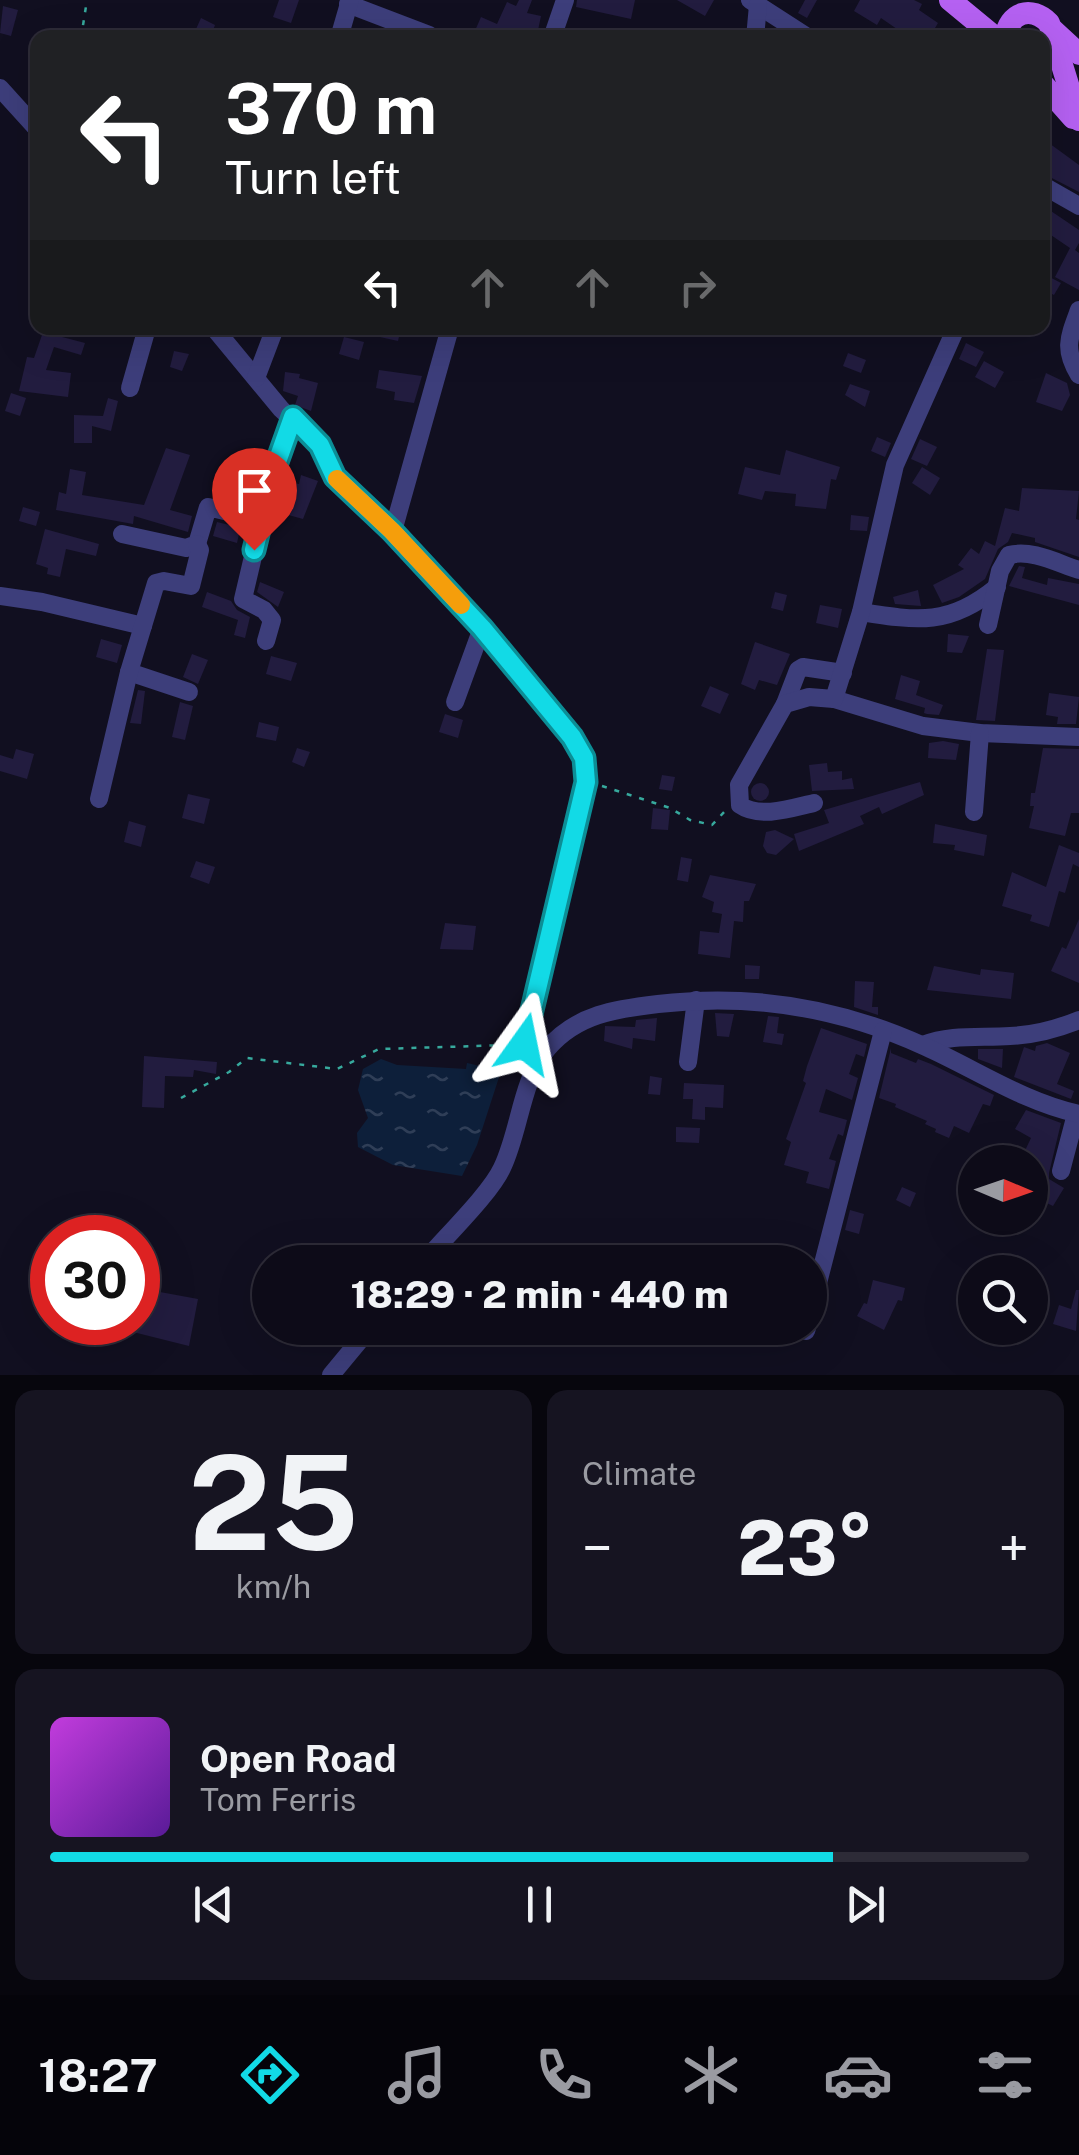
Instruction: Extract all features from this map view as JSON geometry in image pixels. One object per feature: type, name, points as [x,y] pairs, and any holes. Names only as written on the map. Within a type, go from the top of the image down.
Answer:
[{"type":"main road","points":[[950,0],[1007,16],[1017,15],[1036,30]]},
{"type":"main road","points":[[1052,42],[1079,122]]},
{"type":"main road","points":[[1050,91],[1079,122]]},
{"type":"street","points":[[555,30],[565,0]]},
{"type":"street","points":[[341,30],[349,2],[416,30]]},
{"type":"street","points":[[754,3],[755,30]]},
{"type":"street","points":[[754,3],[796,30]]},
{"type":"street","points":[[0,88],[30,121]]},
{"type":"street","points":[[1050,190],[1079,206]]},
{"type":"street","points":[[1079,310],[1068,346],[1069,359],[1079,375]]},
{"type":"street","points":[[130,388],[144,335]]},
{"type":"street","points":[[220,335],[282,409],[320,445],[335,477],[392,531],[482,628],[572,737],[584,758],[586,782],[524,1044],[537,1063]]},
{"type":"street","points":[[256,378],[272,335]]},
{"type":"street","points":[[392,531],[448,335]]},
{"type":"street","points":[[834,699],[860,612],[895,465],[953,335]]},
{"type":"street","points":[[266,641],[272,620],[264,610],[243,599],[272,476],[293,417]]},
{"type":"street","points":[[99,799],[129,672],[156,584],[192,586],[200,550],[197,544],[208,507],[261,520]]},
{"type":"street","points":[[122,534],[186,548],[197,544]]},
{"type":"street","points":[[988,626],[1003,563],[1009,556],[1020,552],[1079,570]]},
{"type":"street","points":[[860,612],[906,619],[952,616],[976,604],[996,587]]},
{"type":"street","points":[[0,596],[143,626]]},
{"type":"street","points":[[455,702],[482,628]]},
{"type":"street","points":[[814,803],[780,810],[746,810],[740,806],[739,785],[784,704],[798,670],[803,667],[843,672]]},
{"type":"street","points":[[129,672],[189,692]]},
{"type":"street","points":[[784,704],[809,697],[834,699],[924,726],[1079,738]]},
{"type":"street","points":[[974,812],[980,733]]},
{"type":"street","points":[[688,1062],[696,1000]]},
{"type":"street","points":[[439,1245],[500,1174],[537,1063],[549,1046],[574,1024],[608,1010],[696,1000],[738,1000],[818,1009],[923,1045],[1042,1105],[1078,1114],[1061,1171]]},
{"type":"street","points":[[923,1045],[939,1039],[1014,1036],[1079,1020]]},
{"type":"street","points":[[827,1247],[883,1032]]},
{"type":"street","points":[[331,1375],[356,1345]]},
{"type":"path","points":[[82,30],[87,0]]},
{"type":"path","points":[[586,782],[712,825],[722,817],[739,785]]},
{"type":"path","points":[[181,1098],[247,1058],[337,1068],[379,1049],[524,1044]]},
{"type":"water","points":[[381,1059],[397,1065],[466,1069],[467,1063],[501,1071],[477,1145],[462,1176],[393,1165],[358,1147],[357,1133],[368,1118],[358,1090],[363,1069]]},
{"type":"building","points":[[279,0],[299,0],[291,23],[273,17]]},
{"type":"building","points":[[519,0],[532,0],[527,13],[541,16],[538,30],[475,30],[481,17],[497,24],[507,2],[516,6]]},
{"type":"building","points":[[577,0],[635,0],[631,19],[576,7]]},
{"type":"building","points":[[677,0],[714,0],[705,16]]},
{"type":"building","points":[[805,0],[817,0],[807,18],[798,13]]},
{"type":"building","points":[[860,0],[914,0],[922,4],[919,10],[938,23],[934,30],[898,30],[881,18],[877,25],[854,11]]},
{"type":"building","points":[[3,6],[18,10],[11,36],[0,33]]},
{"type":"building","points":[[201,18],[215,25],[213,30],[196,30]]},
{"type":"building","points":[[1050,144],[1079,165],[1079,192],[1050,177]]},
{"type":"building","points":[[1050,210],[1079,230],[1075,250],[1079,253],[1079,290],[1055,277],[1070,248],[1050,234]]},
{"type":"building","points":[[1050,277],[1061,283],[1054,295],[1050,293]]},
{"type":"building","points":[[42,335],[85,343],[81,355],[54,347],[46,370],[71,373],[68,397],[19,391],[27,357],[34,358]]},
{"type":"building","points":[[380,335],[399,335],[398,341]]},
{"type":"building","points":[[344,337],[364,342],[359,360],[339,354]]},
{"type":"building","points":[[966,343],[984,352],[976,367],[959,359]]},
{"type":"building","points":[[174,351],[189,354],[182,371],[170,367]]},
{"type":"building","points":[[848,353],[866,360],[861,373],[843,366]]},
{"type":"building","points":[[984,361],[1004,372],[995,388],[975,377]]},
{"type":"building","points":[[379,370],[422,376],[414,403],[394,400],[395,392],[376,388]]},
{"type":"building","points":[[285,372],[318,383],[311,411],[295,405],[298,396],[283,391]]},
{"type":"building","points":[[1046,373],[1067,383],[1070,395],[1062,411],[1036,402]]},
{"type":"building","points":[[850,384],[870,391],[865,407],[845,395]]},
{"type":"building","points":[[11,393],[26,398],[20,416],[5,411]]},
{"type":"building","points":[[108,398],[118,401],[111,431],[92,426],[92,443],[74,443],[74,415],[103,416]]},
{"type":"building","points":[[877,437],[891,443],[885,457],[871,451]]},
{"type":"building","points":[[920,439],[937,447],[927,466],[911,459]]},
{"type":"building","points":[[166,448],[190,455],[170,510],[192,516],[188,532],[134,516],[133,524],[56,510],[59,492],[66,494],[70,469],[86,472],[82,495],[144,505]]},
{"type":"building","points":[[786,450],[840,467],[836,480],[831,479],[826,509],[795,506],[796,494],[765,491],[762,500],[738,494],[745,467],[780,475]]},
{"type":"building","points":[[922,467],[940,478],[930,495],[912,483]]},
{"type":"building","points":[[301,475],[318,481],[303,519],[281,513],[287,494],[281,493],[284,481],[299,484]]},
{"type":"building","points":[[1022,488],[1079,491],[1079,557],[1035,542],[1035,538],[1012,533],[998,549],[985,579],[959,597],[942,603],[933,585],[964,569],[958,565],[971,548],[979,554],[985,541],[995,546],[1005,508],[1019,511]]},
{"type":"building","points":[[23,507],[40,512],[36,526],[19,521]]},
{"type":"building","points":[[851,515],[869,517],[867,531],[850,530]]},
{"type":"building","points":[[217,522],[246,529],[245,535],[239,534],[237,543],[213,536]]},
{"type":"building","points":[[45,529],[99,544],[96,556],[66,549],[60,577],[47,574],[48,568],[36,564]]},
{"type":"building","points":[[1019,566],[1025,567],[1022,578],[1047,585],[1048,578],[1079,584],[1079,605],[1009,586]]},
{"type":"building","points":[[260,582],[284,592],[278,607],[257,592]]},
{"type":"building","points":[[918,590],[921,606],[895,604],[893,597]]},
{"type":"building","points":[[207,592],[231,601],[237,610],[250,617],[245,638],[234,635],[238,620],[202,607]]},
{"type":"building","points":[[775,592],[787,595],[783,611],[771,608]]},
{"type":"building","points":[[820,605],[842,609],[838,628],[816,623]]},
{"type":"building","points":[[948,634],[969,636],[962,653],[947,652]]},
{"type":"building","points":[[101,639],[122,645],[117,663],[96,657]]},
{"type":"building","points":[[755,642],[790,654],[777,685],[759,680],[755,690],[741,684]]},
{"type":"building","points":[[987,649],[1004,650],[995,721],[976,720]]},
{"type":"building","points":[[192,654],[208,660],[198,684],[183,677]]},
{"type":"building","points":[[271,656],[297,663],[291,681],[266,674]]},
{"type":"building","points":[[901,675],[920,681],[916,695],[943,705],[939,715],[924,713],[925,708],[895,699]]},
{"type":"building","points":[[710,686],[729,694],[720,714],[701,706]]},
{"type":"building","points":[[138,690],[145,691],[141,724],[130,723]]},
{"type":"building","points":[[1049,693],[1079,697],[1076,724],[1057,724],[1058,717],[1046,715]]},
{"type":"building","points":[[180,702],[193,706],[185,740],[172,737]]},
{"type":"building","points":[[445,714],[463,720],[458,738],[439,732]]},
{"type":"building","points":[[259,722],[279,727],[276,741],[256,737]]},
{"type":"building","points":[[929,743],[959,744],[956,760],[928,758]]},
{"type":"building","points":[[297,748],[310,752],[304,767],[292,762]]},
{"type":"building","points":[[1043,748],[1079,749],[1079,813],[1071,813],[1065,836],[1029,828],[1034,806],[1030,806],[1031,793],[1035,793]]},
{"type":"building","points":[[16,749],[34,754],[27,779],[0,771],[0,755],[13,759]]},
{"type":"building","points":[[827,763],[828,772],[842,771],[842,780],[852,778],[854,789],[812,791],[809,765]]},
{"type":"building","points":[[662,775],[675,777],[672,791],[659,789]]},
{"type":"building","points":[[920,782],[924,795],[882,814],[879,807],[860,816],[864,824],[799,851],[794,834],[829,823],[824,810]]},
{"type":"building","points":[[760,783],[769,792],[760,801],[751,792]]},
{"type":"building","points":[[188,794],[210,799],[204,824],[182,818]]},
{"type":"building","points":[[653,808],[670,810],[668,830],[651,829]]},
{"type":"building","points":[[129,821],[146,826],[141,847],[124,842]]},
{"type":"building","points":[[935,824],[987,835],[984,856],[954,850],[955,845],[933,843]]},
{"type":"building","points":[[775,830],[794,839],[776,855],[767,853],[763,846],[766,832]]},
{"type":"building","points":[[1059,845],[1079,853],[1079,867],[1073,864],[1065,893],[1059,891],[1049,927],[1030,921],[1032,915],[1002,906],[1012,872],[1046,887]]},
{"type":"building","points":[[681,857],[692,859],[688,882],[677,880]]},
{"type":"building","points":[[196,861],[215,867],[209,884],[190,877]]},
{"type":"building","points":[[710,875],[756,884],[749,901],[744,901],[743,922],[734,921],[730,958],[698,954],[700,931],[719,933],[722,914],[712,912],[714,902],[702,897]]},
{"type":"building","points":[[1079,919],[1079,983],[1051,971]]},
{"type":"building","points":[[445,923],[476,926],[473,950],[440,949]]},
{"type":"building","points":[[745,965],[760,966],[759,979],[745,979]]},
{"type":"building","points":[[934,966],[980,975],[981,969],[1014,973],[1011,999],[927,990]]},
{"type":"building","points":[[855,981],[874,982],[872,1007],[878,1007],[878,1015],[854,1007]]},
{"type":"building","points":[[715,1013],[734,1014],[729,1037],[717,1036]]},
{"type":"building","points":[[768,1016],[779,1017],[777,1033],[784,1034],[782,1045],[763,1042]]},
{"type":"building","points":[[657,1018],[655,1041],[633,1038],[632,1049],[604,1041],[605,1026],[635,1027],[636,1020]]},
{"type":"building","points":[[821,1028],[867,1044],[864,1057],[856,1054],[849,1074],[858,1078],[852,1100],[826,1089],[819,1112],[847,1120],[843,1136],[838,1134],[829,1159],[836,1161],[829,1189],[806,1183],[809,1172],[784,1165],[791,1142],[786,1139]]},
{"type":"building","points":[[1047,1043],[1070,1053],[1057,1084],[1074,1091],[1071,1099],[1014,1077],[1024,1047],[1035,1051],[1036,1046]]},
{"type":"building","points":[[891,1048],[891,1053],[916,1063],[918,1059],[931,1064],[994,1095],[990,1106],[983,1104],[969,1133],[954,1126],[949,1138],[935,1132],[925,1124],[927,1121],[879,1098]]},
{"type":"building","points":[[978,1049],[1003,1049],[1002,1068],[978,1059]]},
{"type":"building","points":[[144,1056],[217,1062],[216,1074],[194,1070],[193,1077],[165,1076],[164,1108],[142,1107]]},
{"type":"building","points":[[650,1076],[662,1078],[660,1095],[648,1094]]},
{"type":"building","points":[[684,1083],[724,1085],[723,1108],[705,1107],[705,1120],[692,1119],[693,1099],[683,1099]]},
{"type":"building","points":[[1026,1110],[1061,1123],[1049,1179],[1064,1188],[1053,1206],[1048,1204],[1048,1145],[1028,1145],[1031,1138],[1015,1129]]},
{"type":"building","points":[[676,1127],[700,1128],[699,1143],[676,1142]]},
{"type":"building","points":[[902,1187],[916,1193],[910,1207],[896,1200]]},
{"type":"building","points":[[850,1210],[864,1214],[859,1234],[845,1230]]},
{"type":"building","points":[[873,1280],[905,1288],[902,1301],[898,1300],[884,1330],[857,1316],[867,1304]]},
{"type":"building","points":[[1076,1290],[1076,1331],[1053,1324],[1059,1305],[1071,1309]]},
{"type":"building","points":[[160,1292],[198,1299],[189,1346],[160,1339]]},
{"type":"slow traffic","points":[[337,479],[461,605]]},
{"type":"route","points":[[254,550],[272,476],[293,417],[320,445],[335,477],[392,531],[482,628],[572,737],[584,758],[586,782],[524,1044]]}]
